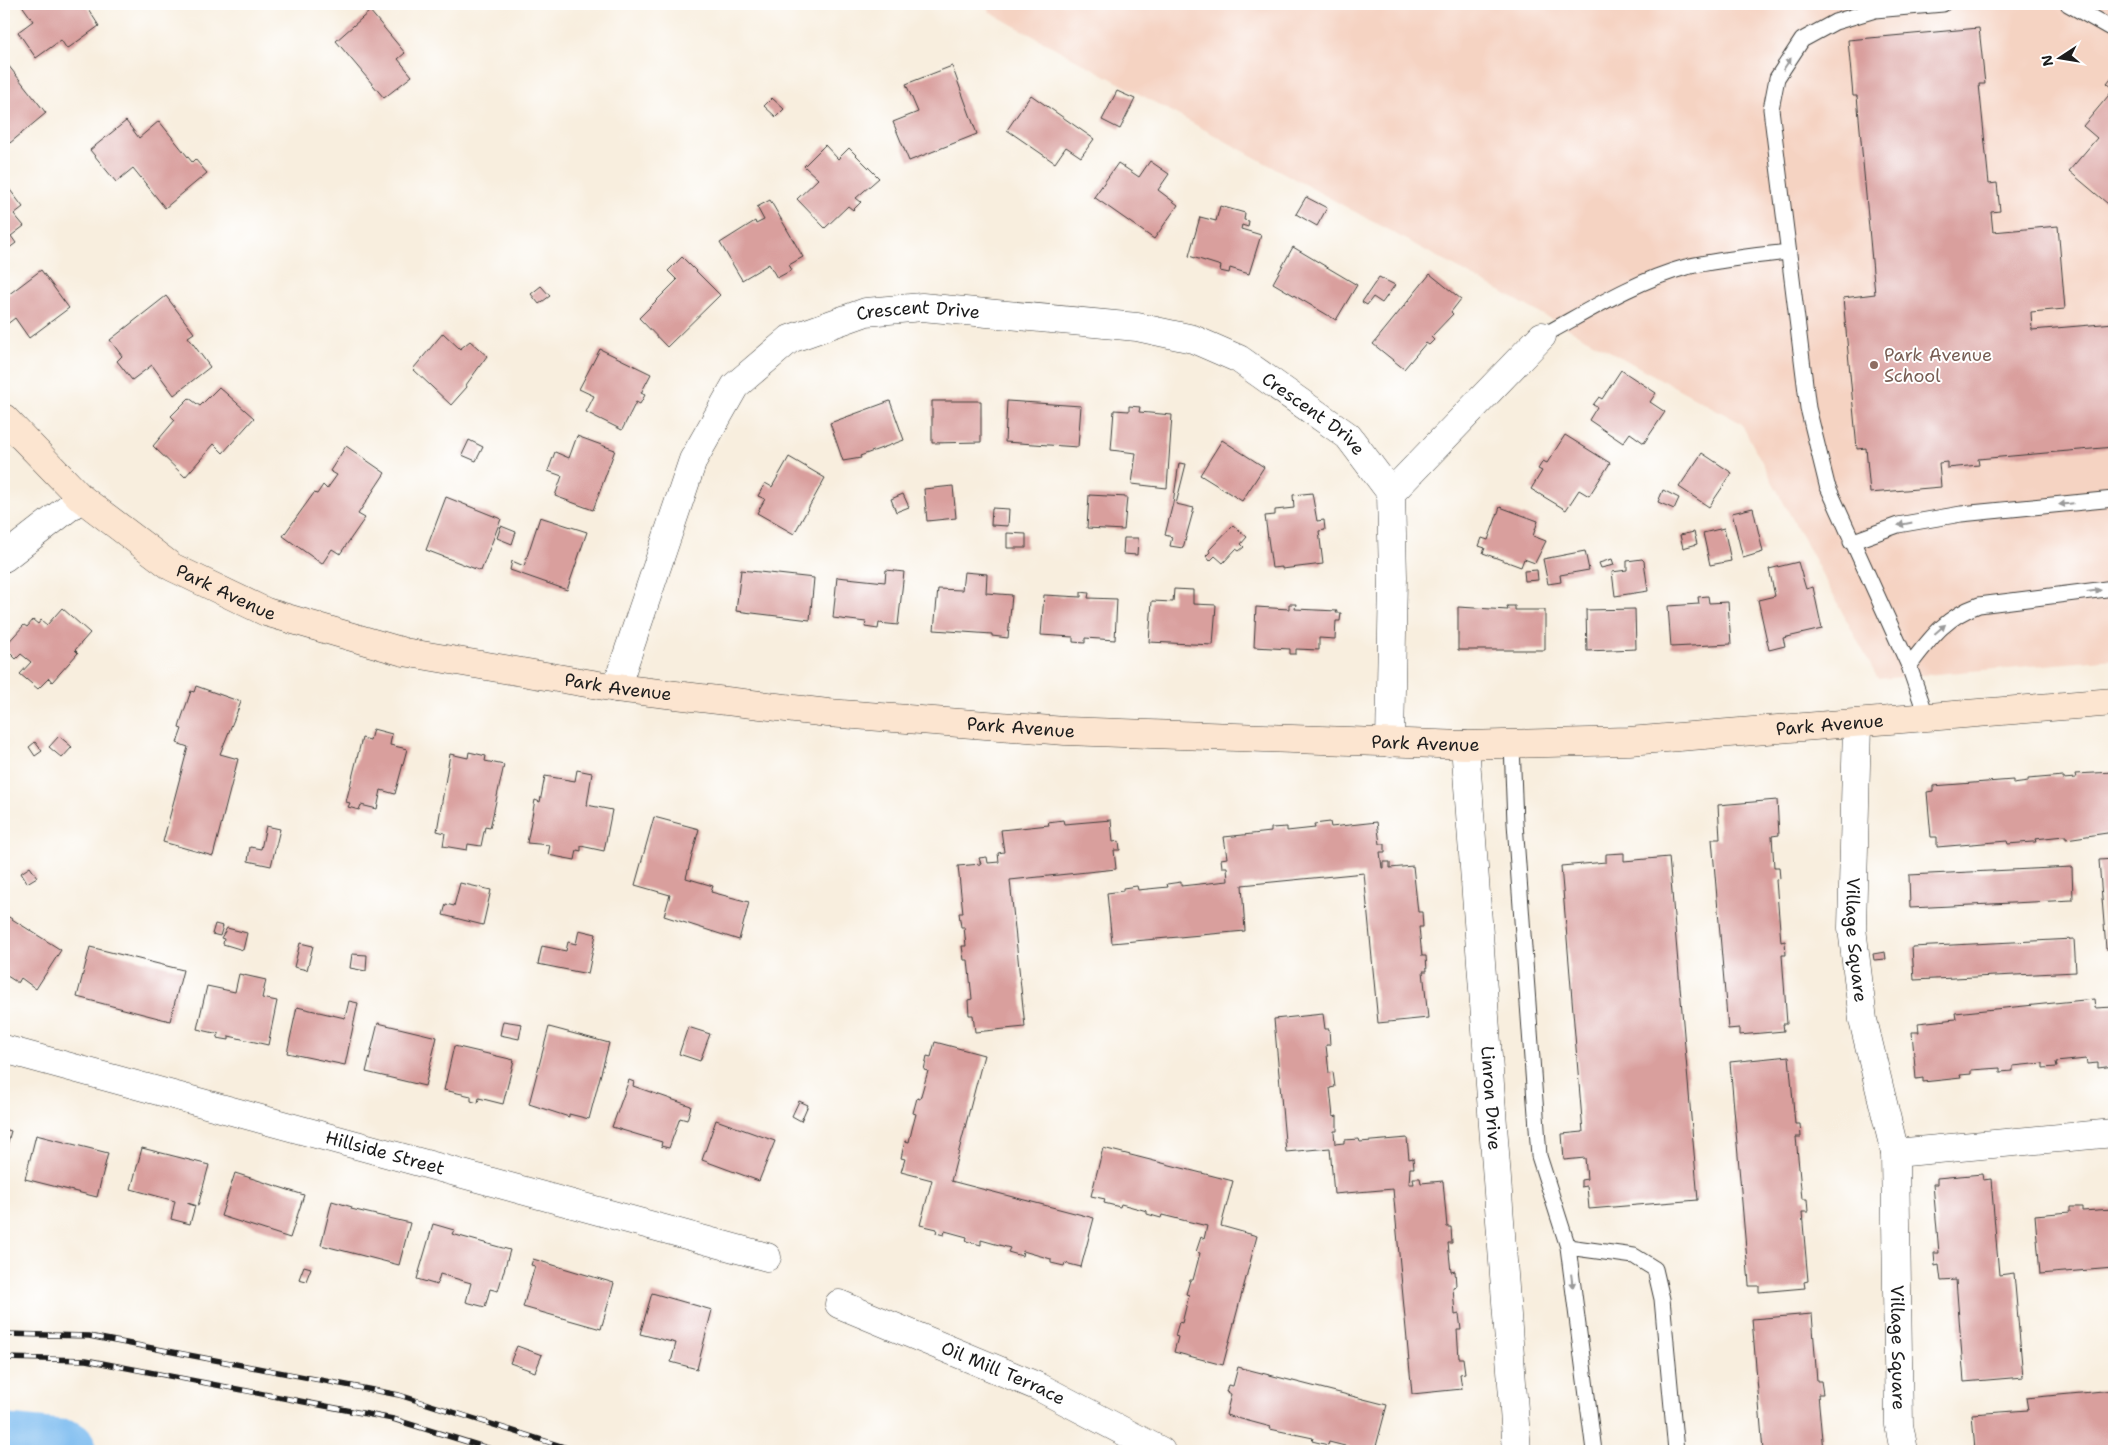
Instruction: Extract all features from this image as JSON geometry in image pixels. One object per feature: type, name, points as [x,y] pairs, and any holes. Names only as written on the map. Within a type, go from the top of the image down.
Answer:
[{"type":"main road","name":"Park Avenue","points":[[4,418],[80,498],[172,567],[266,612],[404,652],[616,688],[828,713],[1066,731],[1465,745],[1629,741],[2114,702]]},
{"type":"street","name":"Crescent Drive","points":[[616,688],[694,460],[735,386],[790,339],[866,312],[922,308],[1137,327],[1193,339],[1240,359],[1348,436],[1390,493]]},
{"type":"street","points":[[1390,743],[1394,577],[1390,493],[1542,336]]},
{"type":"street","points":[[4,558],[80,498]]},
{"type":"street","name":"Village Square","points":[[1857,724],[1852,928],[1863,1020],[1895,1152],[1899,1425],[1904,1451]]},
{"type":"street","name":"Linron Drive","points":[[1465,745],[1517,1451]]},
{"type":"street","name":"Hillside Street","points":[[4,1049],[766,1258]]},
{"type":"street","points":[[1895,1152],[2114,1134]]},
{"type":"street","name":"Oil Mill Terrace","points":[[839,1304],[1040,1387],[1161,1451]]},
{"type":"lane","points":[[1927,718],[1908,666],[1850,542],[1826,485],[1808,408],[1771,109],[1778,78],[1802,40],[1835,22],[1874,10],[1943,4]]},
{"type":"lane","points":[[2068,4],[2114,30]]},
{"type":"lane","points":[[1542,336],[1628,289],[1685,268],[1719,260],[1788,252]]},
{"type":"lane","points":[[1850,542],[1898,525],[1961,514],[2114,499]]},
{"type":"lane","points":[[1908,666],[1932,637],[1960,612],[1979,605],[2114,588]]},
{"type":"lane","points":[[1512,744],[1515,823],[1539,1156],[1568,1247],[1594,1451]]},
{"type":"lane","points":[[1568,1247],[1634,1256],[1656,1268],[1662,1299],[1676,1451]]},
{"type":"shaded area","name":"Park Avenue School","points":[[984,4],[2114,4],[2114,659],[1878,679],[1741,423],[991,13]]},
{"type":"building","points":[[21,4],[85,4],[99,26],[67,49],[61,40],[36,58],[18,32],[33,21]]},
{"type":"building","points":[[370,11],[405,53],[398,59],[412,76],[384,98],[336,41]]},
{"type":"building","points":[[1979,28],[1985,84],[1979,84],[1989,184],[1997,183],[2000,211],[1991,212],[1993,232],[2058,226],[2065,309],[2031,312],[2032,330],[2114,323],[2114,447],[1978,459],[1979,465],[1947,468],[1947,462],[1939,463],[1941,487],[1870,493],[1866,448],[1857,449],[1843,298],[1875,294],[1857,96],[1853,96],[1848,40]]},
{"type":"building","points":[[4,60],[46,113],[10,143],[4,135]]},
{"type":"building","points":[[952,66],[977,134],[909,161],[893,122],[918,112],[906,84]]},
{"type":"building","points":[[2114,74],[2114,89],[2107,83]]},
{"type":"building","points":[[2114,89],[2114,209],[2069,171],[2097,138],[2083,126]]},
{"type":"building","points":[[1117,91],[1135,99],[1120,129],[1102,120]]},
{"type":"building","points":[[1031,95],[1094,139],[1081,157],[1066,147],[1055,163],[1007,130]]},
{"type":"building","points":[[772,98],[784,109],[776,117],[764,106]]},
{"type":"building","points":[[126,121],[139,138],[159,121],[192,162],[195,159],[207,173],[165,208],[133,168],[116,182],[90,150]]},
{"type":"building","points":[[825,145],[838,159],[849,148],[879,178],[856,198],[861,202],[853,210],[848,206],[825,228],[797,199],[818,179],[804,166]]},
{"type":"building","points":[[1150,161],[1169,174],[1158,190],[1178,205],[1154,239],[1094,197],[1118,163],[1139,177]]},
{"type":"building","points":[[4,182],[23,207],[14,214],[24,226],[11,236],[16,243],[4,252]]},
{"type":"building","points":[[1306,197],[1327,208],[1317,226],[1296,214]]},
{"type":"building","points":[[770,200],[803,257],[789,265],[792,270],[777,278],[769,264],[742,280],[720,243],[755,221],[756,224],[764,220],[757,207]]},
{"type":"building","points":[[1220,206],[1245,213],[1244,220],[1249,221],[1248,227],[1242,225],[1241,229],[1261,235],[1249,274],[1230,268],[1229,273],[1220,271],[1221,266],[1189,256],[1200,217],[1216,221]]},
{"type":"building","points":[[1293,247],[1357,285],[1336,320],[1273,283]]},
{"type":"building","points":[[682,257],[720,295],[667,347],[639,318],[677,280],[668,271]]},
{"type":"building","points":[[41,270],[69,308],[29,338],[15,318],[6,325],[4,322],[4,298]]},
{"type":"building","points":[[1430,274],[1461,299],[1451,312],[1453,314],[1431,337],[1434,340],[1429,345],[1426,343],[1404,369],[1373,344]]},
{"type":"building","points":[[1379,277],[1395,285],[1382,303],[1373,297],[1367,305],[1362,302]]},
{"type":"building","points":[[541,286],[550,296],[539,304],[531,294]]},
{"type":"building","points":[[166,296],[194,333],[188,337],[210,367],[174,395],[152,365],[132,380],[117,361],[122,356],[110,340]]},
{"type":"building","points":[[443,333],[460,349],[470,341],[487,356],[466,385],[467,387],[451,405],[413,369]]},
{"type":"building","points":[[600,349],[651,374],[641,393],[645,395],[640,404],[636,402],[622,430],[586,412],[594,396],[579,389]]},
{"type":"building","points":[[1621,370],[1656,393],[1650,402],[1665,412],[1644,443],[1630,433],[1623,443],[1589,420],[1597,407],[1593,405],[1599,397],[1602,399]]},
{"type":"building","points":[[219,387],[254,418],[223,453],[214,444],[185,477],[153,446],[175,420],[171,416],[189,398],[200,406]]},
{"type":"building","points":[[890,401],[904,440],[860,456],[861,458],[843,461],[830,423]]},
{"type":"building","points":[[932,401],[981,401],[981,442],[932,443]]},
{"type":"building","points":[[1007,401],[1081,406],[1078,447],[1005,442]]},
{"type":"building","points":[[1129,406],[1140,407],[1139,412],[1172,415],[1167,488],[1132,484],[1136,453],[1111,450],[1114,410],[1129,411]]},
{"type":"building","points":[[1565,435],[1610,463],[1589,496],[1579,490],[1566,510],[1531,489],[1542,471],[1538,469],[1543,461],[1547,463]]},
{"type":"building","points":[[577,436],[615,450],[593,510],[555,496],[562,476],[548,471],[555,452],[569,458]]},
{"type":"building","points":[[469,440],[483,447],[476,461],[462,455]]},
{"type":"building","points":[[1222,440],[1264,467],[1242,501],[1200,475]]},
{"type":"building","points":[[346,446],[385,473],[358,514],[365,518],[340,554],[332,549],[322,564],[283,536],[314,493],[317,494],[323,485],[327,489],[337,475],[330,471]]},
{"type":"building","points":[[1702,453],[1732,473],[1709,507],[1679,487]]},
{"type":"building","points":[[789,457],[825,478],[794,534],[757,513],[765,499],[758,496],[765,483],[772,487]]},
{"type":"building","points":[[1179,463],[1186,464],[1176,504],[1194,508],[1183,548],[1170,546],[1172,537],[1165,535],[1173,503]]},
{"type":"building","points":[[953,486],[956,518],[927,521],[924,489]]},
{"type":"building","points":[[1663,490],[1679,498],[1674,509],[1658,502]]},
{"type":"building","points":[[1312,493],[1317,521],[1324,520],[1325,530],[1319,531],[1323,564],[1282,569],[1282,567],[1272,568],[1265,516],[1275,515],[1275,510],[1294,508],[1293,495]]},
{"type":"building","points":[[903,494],[909,507],[896,512],[891,499]]},
{"type":"building","points":[[1089,495],[1127,497],[1124,530],[1087,528]]},
{"type":"building","points":[[446,497],[501,519],[481,571],[426,550]]},
{"type":"building","points":[[1500,507],[1538,521],[1533,536],[1546,541],[1535,563],[1524,559],[1521,567],[1483,553],[1485,548],[1479,546],[1482,538],[1488,540]]},
{"type":"building","points":[[992,508],[1009,509],[1008,526],[991,525]]},
{"type":"building","points":[[1753,508],[1763,552],[1743,558],[1732,513]]},
{"type":"building","points":[[540,517],[587,532],[567,590],[510,570],[512,561],[524,566]]},
{"type":"building","points":[[1233,525],[1247,537],[1241,544],[1244,547],[1239,551],[1236,549],[1223,563],[1215,556],[1210,561],[1206,556],[1210,552],[1209,550]]},
{"type":"building","points":[[501,526],[516,532],[512,544],[497,538]]},
{"type":"building","points":[[1724,528],[1731,561],[1710,565],[1703,533]]},
{"type":"building","points":[[1694,532],[1697,544],[1683,548],[1680,535]]},
{"type":"building","points":[[1007,533],[1026,534],[1026,548],[1007,548]]},
{"type":"building","points":[[1124,538],[1138,538],[1137,555],[1123,554]]},
{"type":"building","points":[[1585,551],[1589,570],[1560,575],[1561,582],[1548,584],[1543,559]]},
{"type":"building","points":[[1612,559],[1614,565],[1601,568],[1599,563]]},
{"type":"building","points":[[1642,559],[1644,561],[1648,591],[1615,596],[1612,572],[1627,570],[1627,561]]},
{"type":"building","points":[[1798,562],[1806,589],[1813,587],[1822,629],[1783,638],[1785,646],[1769,650],[1758,600],[1775,596],[1769,569]]},
{"type":"building","points":[[741,570],[814,578],[810,620],[736,611]]},
{"type":"building","points":[[886,570],[904,572],[898,625],[879,623],[878,629],[865,627],[866,622],[833,618],[837,577],[885,582]]},
{"type":"building","points":[[1537,570],[1538,580],[1525,581],[1524,571]]},
{"type":"building","points":[[964,572],[987,574],[986,593],[1012,595],[1008,638],[992,636],[992,634],[934,630],[938,589],[962,590]]},
{"type":"building","points":[[1174,589],[1193,590],[1193,604],[1216,605],[1213,645],[1149,642],[1152,601],[1173,602]]},
{"type":"building","points":[[1081,592],[1089,593],[1088,598],[1117,599],[1115,640],[1085,638],[1085,643],[1073,642],[1073,637],[1041,635],[1044,595],[1081,597]]},
{"type":"building","points":[[1708,596],[1709,603],[1728,602],[1731,644],[1671,647],[1668,606],[1699,604],[1698,597]]},
{"type":"building","points":[[1289,604],[1296,604],[1295,609],[1337,611],[1336,613],[1341,613],[1340,621],[1336,621],[1335,639],[1319,638],[1319,650],[1296,649],[1296,654],[1290,654],[1290,649],[1254,647],[1256,607],[1289,609]]},
{"type":"building","points":[[1507,606],[1515,606],[1515,610],[1545,610],[1545,650],[1458,650],[1458,607],[1508,610]]},
{"type":"building","points":[[62,608],[90,633],[75,650],[78,653],[52,682],[49,678],[38,689],[20,674],[31,662],[21,654],[16,659],[4,647],[24,625],[27,627],[33,620],[38,624],[41,620],[47,625]]},
{"type":"building","points":[[1635,609],[1636,649],[1587,651],[1586,610]]},
{"type":"building","points":[[196,686],[241,702],[220,754],[238,759],[213,856],[163,842],[188,747],[177,743],[182,729],[179,728],[191,691],[194,692]]},
{"type":"building","points":[[373,729],[392,734],[390,745],[407,749],[395,794],[381,790],[377,809],[361,805],[359,810],[348,807],[350,803],[346,802],[362,738],[370,740]]},
{"type":"building","points":[[59,736],[72,747],[62,758],[49,747]]},
{"type":"building","points":[[35,742],[42,751],[35,756],[29,747]]},
{"type":"building","points":[[469,752],[486,756],[485,761],[504,765],[490,828],[485,827],[481,846],[468,844],[467,850],[443,846],[445,833],[437,831],[450,754],[468,758]]},
{"type":"building","points":[[577,770],[592,773],[587,805],[612,810],[604,851],[581,846],[581,851],[577,850],[575,860],[548,855],[550,845],[527,843],[535,800],[540,802],[545,776],[575,781]]},
{"type":"building","points":[[2114,772],[2114,832],[2066,839],[2066,836],[2064,836],[2035,839],[2036,842],[2008,844],[2007,841],[1937,847],[1937,837],[1931,837],[1927,792],[1933,791],[1933,786],[2013,780],[2013,784],[2028,782],[2028,779],[2063,776],[2063,779],[2076,778],[2075,774]]},
{"type":"building","points":[[1777,800],[1779,835],[1772,836],[1774,867],[1779,867],[1780,879],[1776,880],[1781,942],[1785,941],[1786,955],[1782,955],[1787,1024],[1783,1024],[1784,1031],[1739,1035],[1739,1028],[1728,1029],[1712,839],[1720,839],[1718,805]]},
{"type":"building","points":[[654,817],[699,829],[686,878],[713,886],[711,892],[749,902],[739,940],[664,916],[670,895],[635,885]]},
{"type":"building","points":[[1063,820],[1064,824],[1111,820],[1113,842],[1119,841],[1120,850],[1114,850],[1116,869],[1010,880],[1025,1027],[975,1032],[973,1015],[969,1015],[968,1000],[972,999],[968,960],[964,960],[962,946],[966,946],[964,927],[961,927],[959,913],[963,913],[958,866],[981,864],[979,858],[987,857],[988,863],[999,862],[998,853],[1004,852],[1001,830],[1049,825],[1048,822]]},
{"type":"building","points":[[1330,822],[1331,827],[1377,822],[1380,844],[1385,844],[1385,852],[1380,852],[1382,868],[1383,862],[1390,862],[1390,868],[1413,866],[1418,912],[1422,912],[1423,927],[1419,927],[1422,956],[1426,956],[1427,971],[1423,971],[1428,1018],[1378,1023],[1364,873],[1242,885],[1245,931],[1112,943],[1107,893],[1123,891],[1123,888],[1137,886],[1138,890],[1168,887],[1167,884],[1181,882],[1181,886],[1228,881],[1227,867],[1222,867],[1221,859],[1227,858],[1224,837],[1271,832],[1271,828],[1287,827],[1287,831],[1315,828],[1314,824]]},
{"type":"building","points":[[266,826],[280,829],[271,866],[248,861],[250,847],[261,849]]},
{"type":"building","points":[[1624,853],[1624,861],[1669,857],[1698,1200],[1589,1209],[1587,1186],[1581,1187],[1581,1180],[1587,1179],[1585,1158],[1564,1160],[1562,1134],[1583,1132],[1561,866],[1606,862],[1606,854]]},
{"type":"building","points":[[2114,859],[2114,949],[2106,949],[2099,860]]},
{"type":"building","points":[[30,867],[37,877],[27,883],[21,873]]},
{"type":"building","points":[[2072,867],[2073,900],[1910,908],[1909,875]]},
{"type":"building","points":[[460,883],[491,890],[483,925],[443,915],[446,904],[454,906]]},
{"type":"building","points":[[4,914],[61,950],[36,989],[21,978],[18,983],[4,974]]},
{"type":"building","points":[[215,924],[223,926],[220,936],[212,934]]},
{"type":"building","points":[[227,928],[247,933],[243,950],[223,944],[224,939],[221,938]]},
{"type":"building","points":[[579,930],[596,934],[588,974],[538,964],[542,946],[566,951],[568,942],[576,944]]},
{"type":"building","points":[[2074,939],[2076,972],[1914,980],[1912,947]]},
{"type":"building","points":[[300,943],[313,946],[307,970],[294,967]]},
{"type":"building","points":[[90,947],[183,970],[170,1021],[77,997]]},
{"type":"building","points":[[1885,952],[1886,959],[1874,960],[1873,954]]},
{"type":"building","points":[[352,954],[367,955],[366,971],[350,968]]},
{"type":"building","points":[[239,974],[266,980],[262,998],[277,1001],[268,1045],[229,1036],[229,1040],[217,1038],[219,1034],[197,1029],[207,986],[235,992]]},
{"type":"building","points":[[2094,999],[2095,1008],[2114,1007],[2114,1066],[2098,1068],[2098,1063],[2087,1064],[2086,1059],[2056,1062],[2057,1067],[2043,1068],[2043,1063],[2013,1066],[2013,1071],[2000,1072],[2000,1068],[1971,1070],[1971,1074],[1960,1075],[1961,1078],[1923,1082],[1923,1078],[1916,1079],[1912,1032],[1919,1032],[1918,1023],[1956,1019],[1955,1013]]},
{"type":"building","points":[[349,1001],[358,1003],[345,1065],[287,1053],[297,1007],[345,1018]]},
{"type":"building","points":[[1323,1014],[1325,1029],[1329,1029],[1330,1045],[1326,1045],[1329,1073],[1333,1072],[1335,1087],[1330,1088],[1333,1117],[1337,1116],[1337,1131],[1334,1131],[1335,1144],[1344,1143],[1344,1140],[1359,1139],[1360,1142],[1407,1138],[1409,1159],[1413,1158],[1414,1168],[1410,1168],[1409,1184],[1414,1184],[1413,1178],[1420,1178],[1421,1183],[1443,1181],[1447,1227],[1451,1227],[1452,1243],[1448,1243],[1451,1272],[1455,1271],[1456,1286],[1453,1287],[1455,1315],[1459,1314],[1461,1330],[1457,1330],[1459,1358],[1463,1358],[1465,1373],[1460,1374],[1462,1389],[1412,1394],[1393,1189],[1334,1194],[1330,1148],[1286,1152],[1274,1019]]},
{"type":"building","points":[[503,1021],[522,1024],[519,1039],[500,1035]]},
{"type":"building","points":[[378,1023],[437,1037],[425,1086],[366,1072]]},
{"type":"building","points":[[549,1027],[609,1043],[589,1119],[569,1114],[569,1117],[529,1104]]},
{"type":"building","points":[[688,1027],[710,1034],[700,1061],[679,1054]]},
{"type":"building","points":[[935,1042],[984,1055],[951,1181],[1094,1218],[1081,1267],[1065,1263],[1064,1266],[1051,1263],[1051,1259],[1023,1251],[1022,1256],[1008,1252],[1010,1248],[981,1240],[981,1245],[966,1241],[967,1237],[945,1231],[944,1235],[936,1233],[937,1229],[920,1225],[932,1180],[901,1172],[905,1159],[901,1158],[905,1141],[909,1142],[916,1114],[913,1113],[917,1098],[920,1099],[928,1071],[924,1070],[927,1056],[931,1057]]},
{"type":"building","points":[[454,1046],[514,1060],[503,1104],[479,1098],[478,1103],[471,1101],[471,1096],[444,1090]]},
{"type":"building","points":[[1789,1056],[1795,1124],[1800,1124],[1801,1137],[1796,1137],[1802,1199],[1807,1199],[1808,1212],[1802,1212],[1808,1281],[1804,1282],[1805,1288],[1759,1292],[1759,1286],[1749,1286],[1730,1062]]},
{"type":"building","points":[[629,1080],[634,1082],[633,1086],[691,1106],[687,1120],[680,1118],[669,1148],[661,1146],[662,1142],[612,1127]]},
{"type":"building","points":[[799,1101],[808,1105],[801,1121],[792,1116]]},
{"type":"building","points":[[716,1120],[775,1141],[759,1181],[702,1160]]},
{"type":"building","points":[[4,1129],[11,1131],[4,1156]]},
{"type":"building","points":[[36,1135],[108,1153],[97,1197],[25,1179]]},
{"type":"building","points":[[142,1148],[209,1165],[198,1206],[187,1203],[195,1206],[190,1224],[171,1219],[175,1201],[131,1189]]},
{"type":"building","points":[[1103,1148],[1233,1181],[1221,1226],[1257,1236],[1223,1365],[1174,1352],[1178,1337],[1175,1336],[1179,1322],[1182,1323],[1189,1295],[1186,1294],[1190,1280],[1193,1280],[1200,1253],[1196,1252],[1201,1237],[1204,1239],[1207,1226],[1162,1215],[1161,1218],[1147,1214],[1147,1211],[1121,1204],[1120,1207],[1104,1203],[1105,1199],[1091,1196]]},
{"type":"building","points":[[235,1173],[304,1195],[290,1238],[221,1216]]},
{"type":"building","points":[[1982,1174],[1983,1180],[1991,1179],[1999,1275],[2014,1273],[2023,1377],[1964,1382],[1956,1280],[1941,1281],[1939,1265],[1935,1266],[1934,1253],[1939,1253],[1933,1184],[1937,1184],[1937,1178]]},
{"type":"building","points":[[332,1201],[352,1207],[351,1209],[410,1223],[399,1265],[321,1245]]},
{"type":"building","points":[[2112,1204],[2114,1204],[2114,1268],[2040,1274],[2035,1215],[2070,1212],[2070,1207],[2082,1207],[2082,1211],[2113,1209]]},
{"type":"building","points":[[433,1224],[454,1230],[452,1234],[510,1250],[498,1291],[490,1289],[485,1307],[466,1302],[471,1283],[440,1274],[437,1285],[417,1279]]},
{"type":"building","points":[[533,1259],[614,1283],[601,1329],[523,1307],[535,1266],[531,1265]]},
{"type":"building","points":[[304,1266],[311,1268],[306,1281],[299,1279]]},
{"type":"building","points":[[652,1293],[712,1310],[697,1369],[671,1362],[676,1343],[640,1334]]},
{"type":"building","points":[[1812,1314],[1817,1381],[1821,1381],[1823,1394],[1818,1394],[1823,1451],[1763,1451],[1752,1319]]},
{"type":"building","points":[[517,1346],[542,1355],[535,1372],[510,1363]]},
{"type":"building","points":[[1238,1367],[1387,1405],[1375,1450],[1379,1451],[1357,1451],[1357,1449],[1329,1442],[1328,1445],[1312,1441],[1313,1438],[1270,1429],[1271,1427],[1226,1415],[1231,1394],[1226,1392],[1228,1385],[1233,1386]]},
{"type":"building","points":[[2114,1390],[2114,1451],[1975,1451],[1972,1414],[2028,1410],[2026,1398]]},
{"type":"waterway","points":[[4,1445],[66,1451]]},
{"type":"railway","points":[[4,1334],[89,1336],[399,1395],[577,1451]]},
{"type":"railway","points":[[4,1358],[86,1360],[393,1419],[497,1451]]},
{"type":"place","name":"Park Avenue School","points":[[1874,365]]}]
